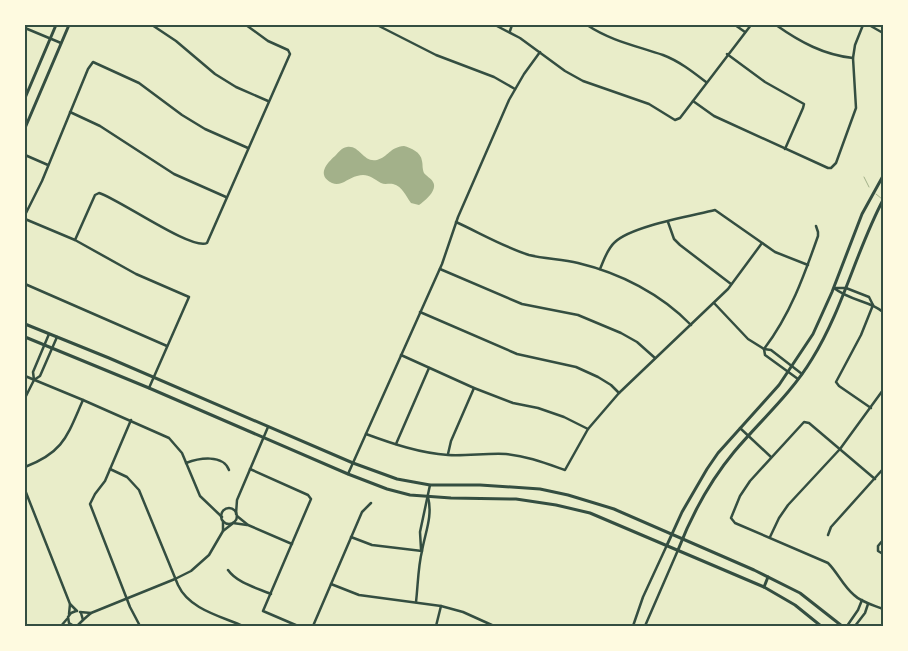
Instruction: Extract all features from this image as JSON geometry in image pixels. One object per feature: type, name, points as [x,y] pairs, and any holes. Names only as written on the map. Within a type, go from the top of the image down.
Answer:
[{"type":"main road","points":[[25,98],[56,25]]},
{"type":"main road","points":[[25,128],[69,25]]},
{"type":"main road","points":[[667,545],[682,512],[718,453],[792,367],[817,328],[856,227],[883,176]]},
{"type":"main road","points":[[678,550],[692,515],[717,474],[781,401],[812,360],[835,317],[868,232],[883,200]]},
{"type":"main road","points":[[25,324],[154,377],[353,463],[396,479],[430,485],[521,487],[559,493],[614,509],[682,538],[800,593],[842,626]]},
{"type":"main road","points":[[25,337],[348,474],[403,493],[428,497],[516,499],[556,505],[590,513],[764,587],[795,605],[821,626]]},
{"type":"main road","points":[[764,587],[768,577]]},
{"type":"street","points":[[152,25],[176,41],[215,74],[236,87],[268,101]]},
{"type":"street","points":[[75,240],[95,195],[98,193],[105,195],[159,226],[200,244],[206,244],[289,52],[268,41],[246,25]]},
{"type":"street","points":[[377,25],[436,55],[494,77],[515,89]]},
{"type":"street","points":[[495,25],[510,32],[565,71],[584,81],[649,104],[672,120],[677,120],[693,101],[751,25]]},
{"type":"street","points":[[510,32],[512,25]]},
{"type":"street","points":[[588,25],[614,40],[665,56],[706,82]]},
{"type":"street","points":[[736,25],[745,32]]},
{"type":"street","points":[[776,25],[820,51],[853,58]]},
{"type":"street","points":[[693,101],[714,116],[785,150],[831,168],[836,163],[856,108],[853,58],[855,45],[863,25]]},
{"type":"street","points":[[869,25],[883,33]]},
{"type":"street","points":[[25,28],[61,43]]},
{"type":"street","points":[[348,474],[440,269],[456,222],[484,155],[515,89],[540,52]]},
{"type":"street","points":[[728,54],[765,82],[804,104],[804,108],[785,150]]},
{"type":"street","points":[[149,388],[189,297],[136,274],[75,240],[25,217],[88,69],[93,62],[139,83],[182,115],[205,129],[248,148]]},
{"type":"street","points":[[70,112],[100,126],[174,174],[226,197]]},
{"type":"street","points":[[25,155],[48,165]]},
{"type":"street","points":[[600,270],[606,254],[620,238],[636,230],[717,210],[777,253],[808,264]]},
{"type":"street","points":[[456,222],[528,254],[576,263],[600,270],[659,297],[677,310],[691,325]]},
{"type":"street","points":[[668,222],[674,239],[677,242],[732,284]]},
{"type":"street","points":[[798,379],[765,355],[764,349],[778,331],[808,264],[818,236],[816,226]]},
{"type":"street","points":[[366,434],[422,452],[448,455],[506,454],[535,458],[565,470],[588,429],[619,393],[732,284],[762,242]]},
{"type":"street","points":[[440,269],[522,304],[578,315],[621,332],[637,342],[654,358]]},
{"type":"street","points":[[25,284],[168,346]]},
{"type":"street","points":[[834,288],[846,288],[869,297],[873,305],[861,335],[836,382],[871,408]]},
{"type":"street","points":[[834,288],[843,296],[873,305],[883,312]]},
{"type":"street","points":[[714,303],[748,339],[764,349],[771,350],[802,374]]},
{"type":"street","points":[[420,312],[517,354],[576,367],[605,381],[619,393]]},
{"type":"street","points":[[34,380],[33,372],[49,334]]},
{"type":"street","points":[[25,398],[34,380],[40,376],[57,337]]},
{"type":"street","points":[[401,355],[474,388],[513,403],[538,408],[564,417],[588,429]]},
{"type":"street","points":[[396,444],[429,368]]},
{"type":"street","points":[[25,376],[131,420],[169,438],[180,449],[200,496],[227,524],[248,525],[292,544]]},
{"type":"street","points":[[448,455],[451,441],[474,388]]},
{"type":"street","points":[[770,537],[788,505],[840,449],[883,390]]},
{"type":"street","points":[[25,467],[46,458],[61,444],[69,432],[83,400]]},
{"type":"street","points":[[131,420],[105,481],[90,502],[126,598],[140,626]]},
{"type":"street","points":[[875,479],[806,422],[802,424],[750,481],[740,496],[731,518],[735,522],[828,563],[837,571],[845,586],[854,596],[883,609]]},
{"type":"street","points":[[229,509],[237,500],[268,427]]},
{"type":"street","points":[[740,428],[771,457]]},
{"type":"street","points":[[186,463],[198,459],[214,459],[228,466],[228,470]]},
{"type":"street","points":[[110,469],[127,477],[139,490],[175,579],[183,594],[193,604],[242,626]]},
{"type":"street","points":[[250,469],[311,498],[263,611],[298,626]]},
{"type":"street","points":[[828,535],[831,527],[883,469]]},
{"type":"street","points":[[422,551],[420,532],[430,485]]},
{"type":"street","points":[[25,490],[70,604],[78,612],[82,623]]},
{"type":"street","points":[[416,602],[422,551],[428,533],[431,506],[428,497]]},
{"type":"street","points":[[62,626],[68,616],[78,612],[91,612],[191,571],[205,560],[216,546],[223,531],[233,523],[237,515],[237,500]]},
{"type":"street","points":[[313,626],[362,512],[371,503]]},
{"type":"street","points":[[215,510],[233,510],[248,525]]},
{"type":"street","points":[[223,531],[222,519],[224,510]]},
{"type":"street","points":[[351,537],[372,545],[422,551]]},
{"type":"street","points":[[883,540],[878,546],[878,550],[883,554]]},
{"type":"street","points":[[632,626],[667,545]]},
{"type":"street","points":[[645,626],[678,550]]},
{"type":"street","points":[[228,570],[238,580],[271,594]]},
{"type":"street","points":[[330,584],[359,595],[441,606],[463,612],[493,626]]},
{"type":"street","points":[[847,626],[858,610],[862,600]]},
{"type":"street","points":[[855,626],[865,613],[869,603]]},
{"type":"street","points":[[70,604],[69,622],[75,626]]},
{"type":"street","points":[[436,626],[441,606]]},
{"type":"street","points":[[62,626],[75,626],[82,623],[91,612]]},
{"type":"shaded area","points":[[404,146],[413,149],[420,155],[424,173],[434,185],[430,195],[419,205],[411,203],[404,192],[396,185],[382,184],[367,176],[357,176],[335,184],[327,180],[325,176],[324,169],[329,162],[340,150],[347,147],[355,149],[368,159],[377,160],[395,148]]},
{"type":"waterway","points":[[864,177],[869,187]]},
{"type":"waterway","points":[[876,194],[882,199]]}]
